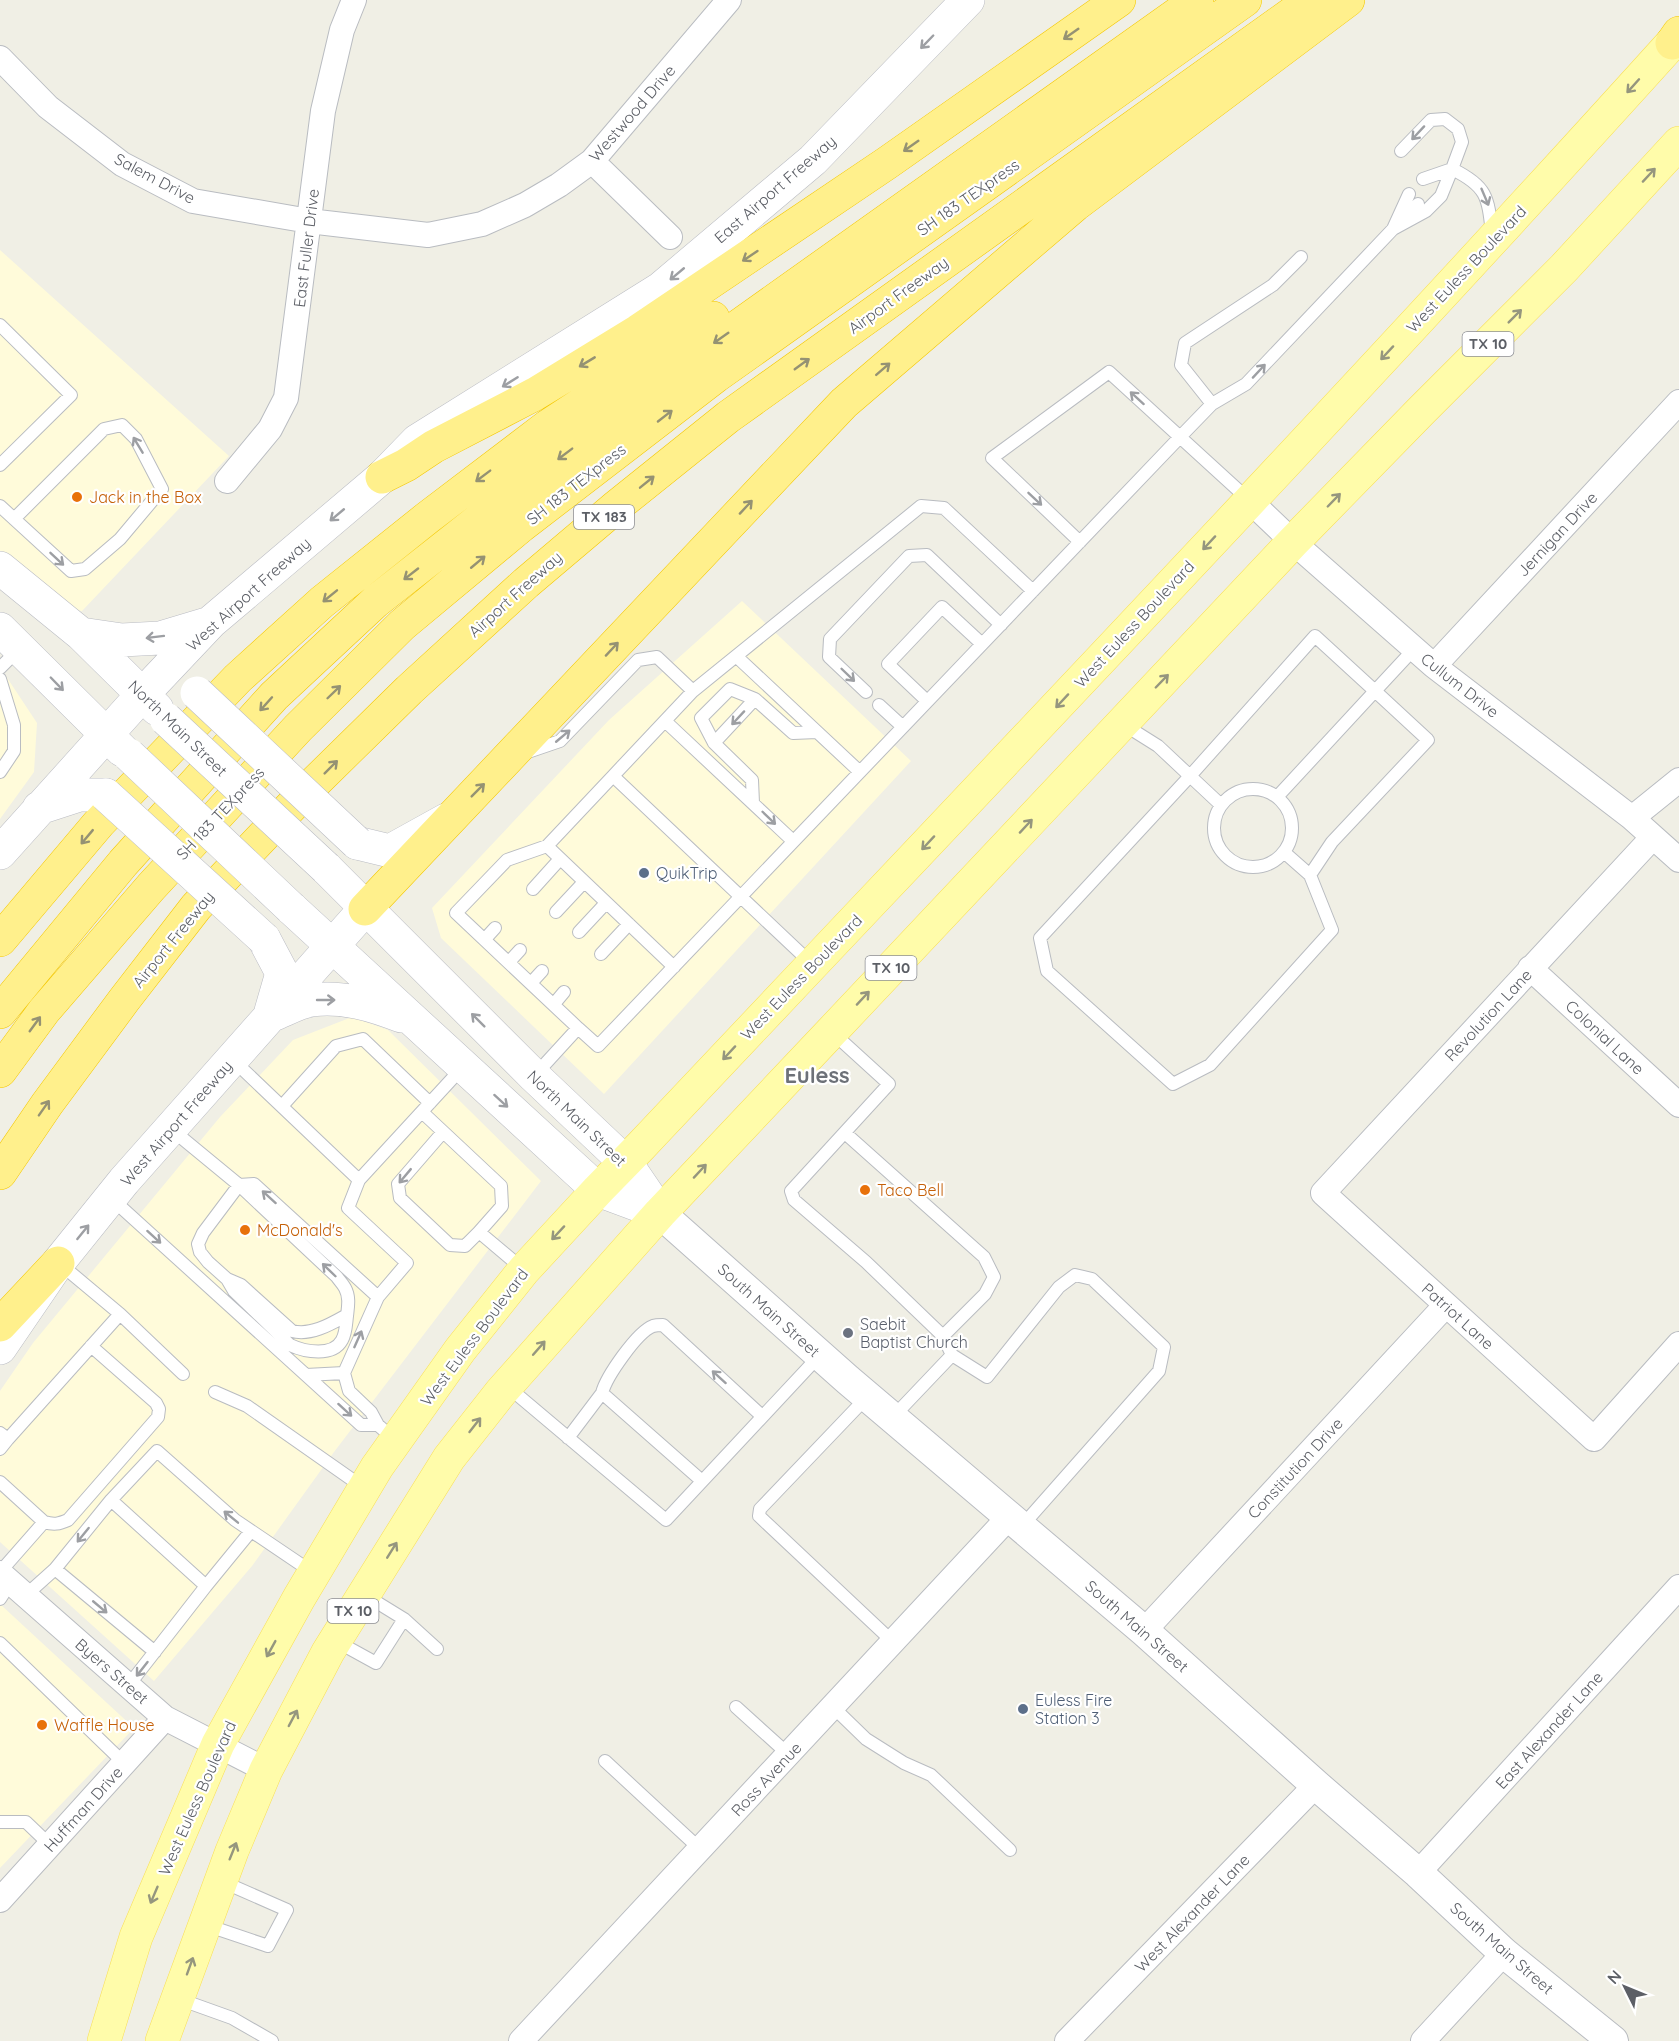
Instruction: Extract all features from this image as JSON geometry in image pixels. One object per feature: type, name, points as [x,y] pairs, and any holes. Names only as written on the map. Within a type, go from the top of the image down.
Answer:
[{"type":"highway","points":[[382,477],[406,465],[433,447],[535,394],[638,331],[887,163],[1119,0]]},
{"type":"highway","points":[[0,940],[107,814],[238,678],[322,602],[548,426],[793,264],[1170,0]]},
{"type":"highway","name":"SH 183 TEXpress","points":[[0,1012],[123,863],[274,696],[375,602],[508,497],[702,352],[1197,0]]},
{"type":"highway","name":"SH 183 TEXpress","points":[[0,1071],[44,1011],[159,879],[298,728],[402,626],[521,526],[716,376],[1245,0]]},
{"type":"highway","name":"Airport Freeway","points":[[0,1173],[47,1104],[117,1009],[196,908],[304,793],[401,698],[526,583],[617,506],[729,417],[1311,0]]},
{"type":"highway","points":[[365,909],[844,403],[1075,205],[1348,0]]},
{"type":"highway","points":[[0,1325],[58,1263]]},
{"type":"main road","name":"East Airport Freeway","points":[[382,477],[417,441],[660,289],[813,160],[968,0]]},
{"type":"main road","name":"West Euless Boulevard","points":[[104,2041],[136,1937],[218,1744],[377,1467],[387,1433],[460,1350],[524,1270],[1493,242],[1677,38]]},
{"type":"main road","name":"TX 10","points":[[162,2041],[221,1881],[266,1770],[349,1619],[449,1458],[506,1385],[660,1213],[1293,542],[1564,268],[1679,142]]},
{"type":"main road","name":"West Airport Freeway","points":[[5,842],[39,808],[117,745],[142,695],[211,622],[382,477]]},
{"type":"main road","name":"North Main Street","points":[[0,568],[81,634],[166,718],[326,868],[534,1076],[626,1163],[660,1213]]},
{"type":"main road","points":[[81,634],[122,640],[160,638],[211,622]]},
{"type":"main road","points":[[211,622],[190,671],[197,693],[357,843],[390,850],[453,816]]},
{"type":"main road","points":[[7,648],[117,745],[412,1021],[598,1190],[660,1213]]},
{"type":"main road","points":[[39,808],[80,795],[106,795],[264,939],[282,973],[270,1015]]},
{"type":"main road","name":"West Airport Freeway","points":[[0,1348],[58,1263],[111,1198],[365,909]]},
{"type":"main road","points":[[270,1015],[312,1000],[350,1000],[381,1008],[412,1021]]},
{"type":"main road","points":[[307,1586],[349,1619]]},
{"type":"street","name":"East Fuller Drive","points":[[227,481],[270,429],[286,398],[323,111],[342,30],[354,0]]},
{"type":"street","name":"Westwood Drive","points":[[309,221],[429,235],[482,224],[525,205],[559,185],[592,161],[729,0]]},
{"type":"street","name":"Salem Drive","points":[[0,57],[48,107],[122,164],[194,201],[309,221]]},
{"type":"street","points":[[592,161],[670,237]]},
{"type":"street","name":"Jernigan Drive","points":[[1434,666],[1679,402]]},
{"type":"street","name":"Cullum Drive","points":[[1249,500],[1293,542],[1434,666],[1677,854]]},
{"type":"street","points":[[1632,818],[1679,780]]},
{"type":"street","name":"Revolution Lane","points":[[1323,1193],[1653,837]]},
{"type":"street","name":"Colonial Lane","points":[[1530,968],[1679,1105]]},
{"type":"street","name":"Patriot Lane","points":[[1323,1193],[1594,1439],[1679,1344]]},
{"type":"street","name":"South Main Street","points":[[660,1213],[820,1355],[1144,1631],[1418,1873],[1504,1953],[1613,2041]]},
{"type":"street","name":"Constitution Drive","points":[[1144,1631],[1446,1305]]},
{"type":"street","name":"Ross Avenue","points":[[521,2041],[893,1642],[1016,1521]]},
{"type":"street","name":"Byers Street","points":[[7,1584],[165,1718],[266,1770]]},
{"type":"street","name":"East Alexander Lane","points":[[1418,1873],[1679,1587]]},
{"type":"street","name":"Huffman Drive","points":[[0,1900],[165,1718]]},
{"type":"street","name":"West Alexander Lane","points":[[1067,2041],[1317,1785]]},
{"type":"street","points":[[1423,2041],[1504,1953]]},
{"type":"lane","points":[[1393,229],[1426,211],[1441,196],[1462,142],[1458,129],[1445,119],[1431,120],[1401,151]]},
{"type":"lane","points":[[1452,169],[1479,186],[1488,203],[1493,242]]},
{"type":"lane","points":[[1428,184],[1452,169]]},
{"type":"lane","points":[[1393,229],[1408,194]]},
{"type":"lane","points":[[1033,591],[944,507],[921,506],[693,691],[547,846],[507,860],[456,913],[598,1046],[1212,404],[1246,384],[1418,204]]},
{"type":"lane","points":[[1212,404],[1181,365],[1185,343],[1273,285],[1301,257]]},
{"type":"lane","points":[[0,325],[71,395],[0,465]]},
{"type":"lane","points":[[1080,542],[992,458],[1109,372],[1249,500]]},
{"type":"lane","points":[[0,506],[14,519],[71,571],[85,569],[120,540],[162,489],[136,439],[122,425],[104,429],[14,519]]},
{"type":"lane","points":[[866,692],[830,657],[830,639],[909,556],[927,555],[1001,625]]},
{"type":"lane","points":[[927,701],[888,664],[942,607],[982,644]]},
{"type":"lane","points":[[1285,853],[1310,876],[1332,930],[1210,1065],[1173,1084],[1047,971],[1040,938],[1190,776],[1315,636],[1428,740],[1332,842],[1310,876]]},
{"type":"lane","points":[[1277,796],[1414,649]]},
{"type":"lane","points":[[736,656],[860,772]]},
{"type":"lane","points":[[510,758],[560,741],[638,660],[657,657],[693,691]]},
{"type":"lane","points":[[0,679],[15,725],[14,752],[0,772]]},
{"type":"lane","points":[[753,803],[752,780],[714,743],[701,718],[730,689],[756,699],[793,733],[817,732]]},
{"type":"lane","points":[[714,743],[756,699]]},
{"type":"lane","points":[[879,705],[903,727]]},
{"type":"lane","points":[[665,721],[793,841]]},
{"type":"lane","points":[[1122,724],[1158,746],[1221,805]]},
{"type":"lane","points":[[613,776],[813,965]]},
{"type":"lane","points":[[1248,789],[1266,790],[1277,796],[1292,817],[1292,836],[1285,853],[1274,862],[1262,867],[1248,868],[1235,864],[1224,856],[1216,844],[1213,831],[1215,817],[1221,805],[1230,796],[1248,789]]},
{"type":"lane","points":[[547,846],[674,967]]},
{"type":"lane","points":[[533,889],[560,859]]},
{"type":"lane","points":[[556,912],[584,882]]},
{"type":"lane","points":[[579,932],[606,903]]},
{"type":"lane","points":[[601,954],[629,924]]},
{"type":"lane","points":[[485,939],[495,928]]},
{"type":"lane","points":[[509,962],[519,950]]},
{"type":"lane","points":[[531,983],[542,971]]},
{"type":"lane","points":[[554,1004],[564,992]]},
{"type":"lane","points":[[534,1076],[578,1028]]},
{"type":"lane","points":[[832,1031],[889,1084],[791,1191],[794,1200],[866,1262],[944,1336],[952,1355],[987,1377],[1059,1287],[1075,1275],[1092,1279],[1164,1347],[1159,1371],[1016,1521]]},
{"type":"lane","points":[[282,1106],[336,1046],[363,1039],[426,1107],[443,1132],[501,1186],[502,1206],[465,1246],[450,1245],[400,1198],[398,1184],[443,1132]]},
{"type":"lane","points":[[232,1058],[359,1180]]},
{"type":"lane","points":[[387,1433],[371,1412],[349,1391],[345,1373],[378,1297],[406,1263],[348,1208],[359,1180],[463,1067]]},
{"type":"lane","points":[[171,1128],[239,1185],[337,1276],[345,1288],[349,1300],[348,1315],[345,1334],[341,1342],[336,1347],[316,1352],[302,1351],[290,1345],[234,1291],[227,1279],[200,1252],[198,1244],[202,1233],[239,1185],[254,1184],[378,1297]]},
{"type":"lane","points":[[845,1133],[984,1257],[994,1277],[985,1294],[944,1336]]},
{"type":"lane","points":[[111,1198],[361,1425],[387,1433]]},
{"type":"lane","points":[[479,1232],[524,1270]]},
{"type":"lane","points":[[58,1263],[120,1314],[183,1374]]},
{"type":"lane","points":[[213,1290],[227,1279]]},
{"type":"lane","points":[[227,1279],[241,1285],[292,1331],[310,1332],[348,1315]]},
{"type":"lane","points":[[3,1440],[120,1314]]},
{"type":"lane","points":[[568,1438],[602,1393],[627,1351],[643,1333],[653,1326],[663,1325],[762,1416]]},
{"type":"lane","points":[[0,1482],[44,1522],[52,1524],[68,1520],[158,1417],[159,1409],[156,1403],[91,1346]]},
{"type":"lane","points":[[506,1385],[666,1520],[820,1355]]},
{"type":"lane","points":[[892,1417],[952,1355]]},
{"type":"lane","points":[[306,1375],[345,1373]]},
{"type":"lane","points":[[215,1392],[247,1406],[365,1489]]},
{"type":"lane","points":[[602,1393],[702,1481]]},
{"type":"lane","points":[[868,1396],[760,1509],[759,1516],[893,1642]]},
{"type":"lane","points":[[7,1584],[55,1569],[111,1500],[157,1451],[235,1520],[251,1531],[307,1586]]},
{"type":"lane","points":[[111,1500],[206,1586]]},
{"type":"lane","points":[[7,1584],[44,1522]]},
{"type":"lane","points":[[128,1686],[251,1531]]},
{"type":"lane","points":[[55,1569],[155,1652]]},
{"type":"lane","points":[[349,1619],[376,1663],[404,1619]]},
{"type":"lane","points":[[349,1619],[404,1619],[437,1649]]},
{"type":"lane","points":[[0,1643],[124,1763]]},
{"type":"lane","points":[[736,1707],[789,1754]]},
{"type":"lane","points":[[833,1707],[866,1739],[904,1764],[931,1775],[1010,1850]]},
{"type":"lane","points":[[605,1761],[700,1848]]},
{"type":"lane","points":[[0,1822],[26,1822],[50,1845]]},
{"type":"lane","points":[[205,1924],[268,1946],[287,1910],[221,1881]]},
{"type":"lane","points":[[178,1998],[232,2018],[272,2041]]},
{"type":"shaded area","points":[[0,250],[229,456],[82,611],[60,608],[0,552]]},
{"type":"shaded area","points":[[742,601],[911,761],[604,1094],[441,938],[432,908],[609,720]]},
{"type":"shaded area","points":[[0,667],[37,723],[34,772],[0,819]]},
{"type":"shaded area","points":[[352,1017],[388,1030],[541,1181],[334,1452],[252,1566],[154,1681],[0,1542],[0,1391],[33,1343],[220,1117],[293,1040]]},
{"type":"shaded area","points":[[0,1604],[134,1728],[0,1868]]},
{"type":"place","name":"Jack in the Box","points":[[77,497]]},
{"type":"place","name":"QuikTrip","points":[[644,873]]},
{"type":"place","name":"Taco Bell","points":[[865,1190]]},
{"type":"place","name":"McDonald's","points":[[245,1230]]},
{"type":"place","name":"Saebit Baptist Church","points":[[848,1333]]},
{"type":"place","name":"Euless Fire Station 3","points":[[1023,1709]]},
{"type":"place","name":"Waffle House","points":[[42,1725]]},
{"type":"district","name":"Euless","points":[[817,1075]]}]
